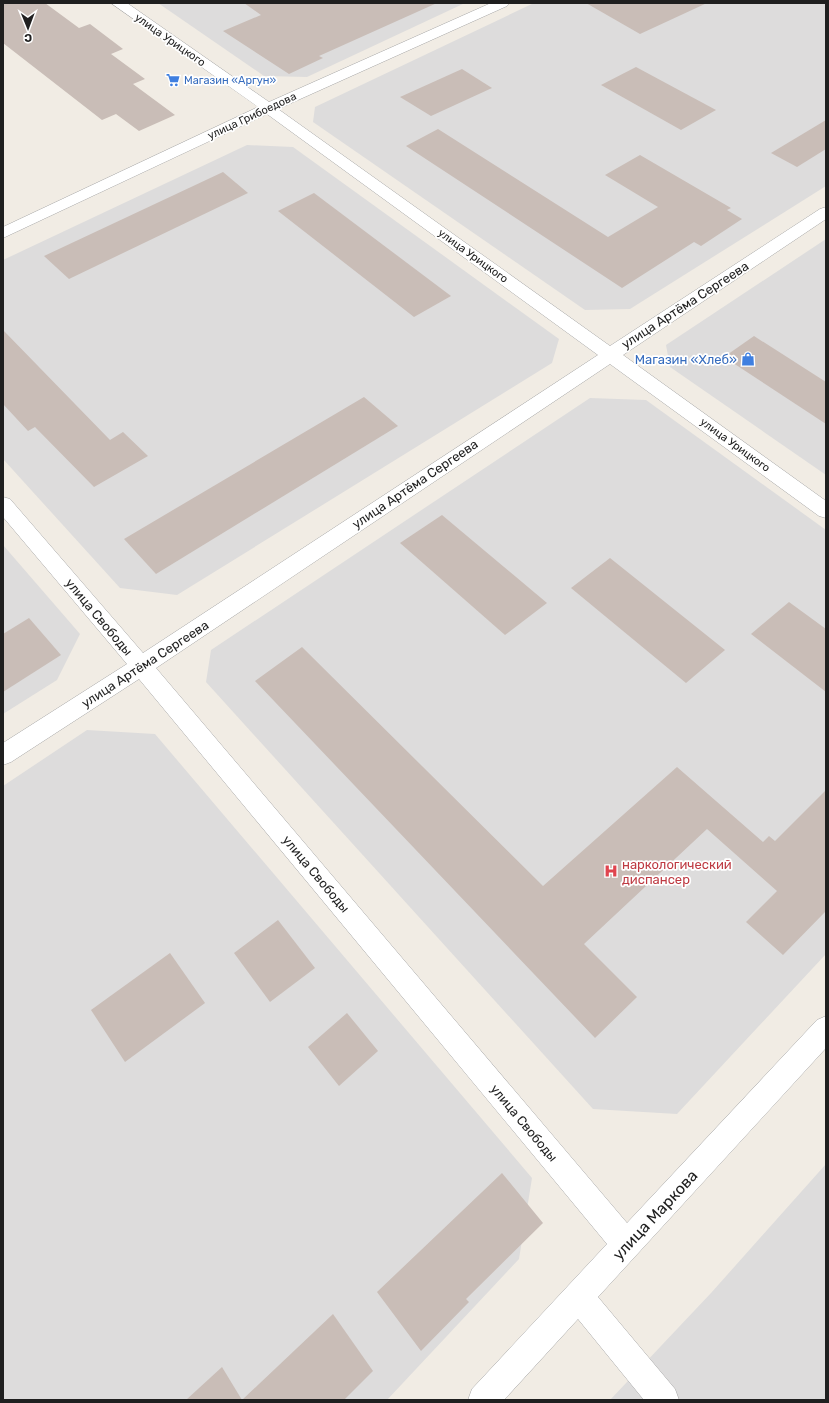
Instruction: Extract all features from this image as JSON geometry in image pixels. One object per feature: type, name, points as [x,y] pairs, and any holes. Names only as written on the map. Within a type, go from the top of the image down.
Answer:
[{"type":"street","name":"улица Урицкого","points":[[118,3],[268,108],[826,511]]},
{"type":"street","name":"улица Грибоедова","points":[[3,233],[268,108],[502,3]]},
{"type":"street","name":"улица Артёма Сергеева","points":[[3,755],[142,667],[610,354],[826,212]]},
{"type":"street","name":"улица Свободы","points":[[3,504],[142,667],[627,1246]]},
{"type":"street","name":"улица Маркова","points":[[483,1400],[826,1029]]},
{"type":"street","points":[[579,1297],[664,1400]]},
{"type":"shaded area","points":[[158,3],[465,3],[307,77],[264,76]]},
{"type":"shaded area","points":[[534,3],[826,3],[826,186],[630,309],[585,310],[313,122],[315,107]]},
{"type":"shaded area","points":[[247,145],[293,147],[559,339],[552,363],[177,595],[120,588],[3,459],[3,260]]},
{"type":"shaded area","points":[[826,239],[826,475],[670,367],[666,345]]},
{"type":"shaded area","points":[[590,398],[646,400],[826,530],[826,954],[677,1114],[593,1109],[206,682],[211,650]]},
{"type":"shaded area","points":[[3,545],[80,634],[57,680],[3,714]]},
{"type":"shaded area","points":[[87,730],[155,734],[532,1178],[519,1259],[387,1400],[3,1400],[3,786]]},
{"type":"shaded area","points":[[826,1164],[826,1400],[610,1400],[711,1293]]},
{"type":"building","points":[[3,3],[45,3],[79,28],[90,24],[123,49],[111,54],[145,79],[133,84],[175,115],[139,131],[116,114],[102,120],[3,43]]},
{"type":"building","points":[[244,3],[437,3],[319,56],[323,58],[289,74],[223,31],[261,15]]},
{"type":"building","points":[[586,3],[707,3],[640,34]]},
{"type":"building","points":[[636,67],[716,110],[681,130],[601,85]]},
{"type":"building","points":[[462,69],[492,88],[431,116],[400,97]]},
{"type":"building","points":[[826,120],[826,149],[797,167],[771,153]]},
{"type":"building","points":[[438,129],[608,237],[658,207],[605,175],[640,155],[731,208],[727,210],[742,219],[701,246],[694,242],[622,288],[406,146]]},
{"type":"building","points":[[223,172],[248,193],[69,279],[44,256]]},
{"type":"building","points":[[314,193],[451,296],[414,317],[278,211]]},
{"type":"building","points":[[3,330],[110,440],[123,432],[148,456],[94,487],[35,427],[28,431],[3,404]]},
{"type":"building","points":[[754,336],[826,382],[826,424],[724,357]]},
{"type":"building","points":[[364,397],[398,426],[156,574],[124,539]]},
{"type":"building","points":[[442,515],[547,603],[505,635],[400,543]]},
{"type":"building","points":[[610,558],[725,650],[686,683],[571,588]]},
{"type":"building","points":[[789,602],[826,629],[826,692],[751,634]]},
{"type":"building","points":[[29,618],[61,655],[3,692],[3,634]]},
{"type":"building","points":[[302,647],[543,886],[677,767],[763,842],[769,836],[775,841],[826,790],[826,911],[783,955],[746,922],[777,891],[707,829],[584,944],[637,997],[595,1038],[255,681]]},
{"type":"building","points":[[278,920],[315,968],[270,1002],[234,953]]},
{"type":"building","points":[[170,953],[205,1003],[125,1062],[91,1010]]},
{"type":"building","points":[[347,1013],[378,1051],[339,1086],[308,1047]]},
{"type":"building","points":[[502,1173],[543,1223],[466,1299],[469,1302],[421,1351],[377,1292]]},
{"type":"building","points":[[333,1314],[373,1371],[344,1400],[242,1400]]},
{"type":"building","points":[[222,1367],[242,1400],[186,1400]]},
{"type":"place","name":"Магазин «Аргун»","points":[[173,80]]},
{"type":"place","name":"Магазин «Хлеб»","points":[[748,359]]},
{"type":"place","name":"наркологический диспансер","points":[[611,871]]}]
